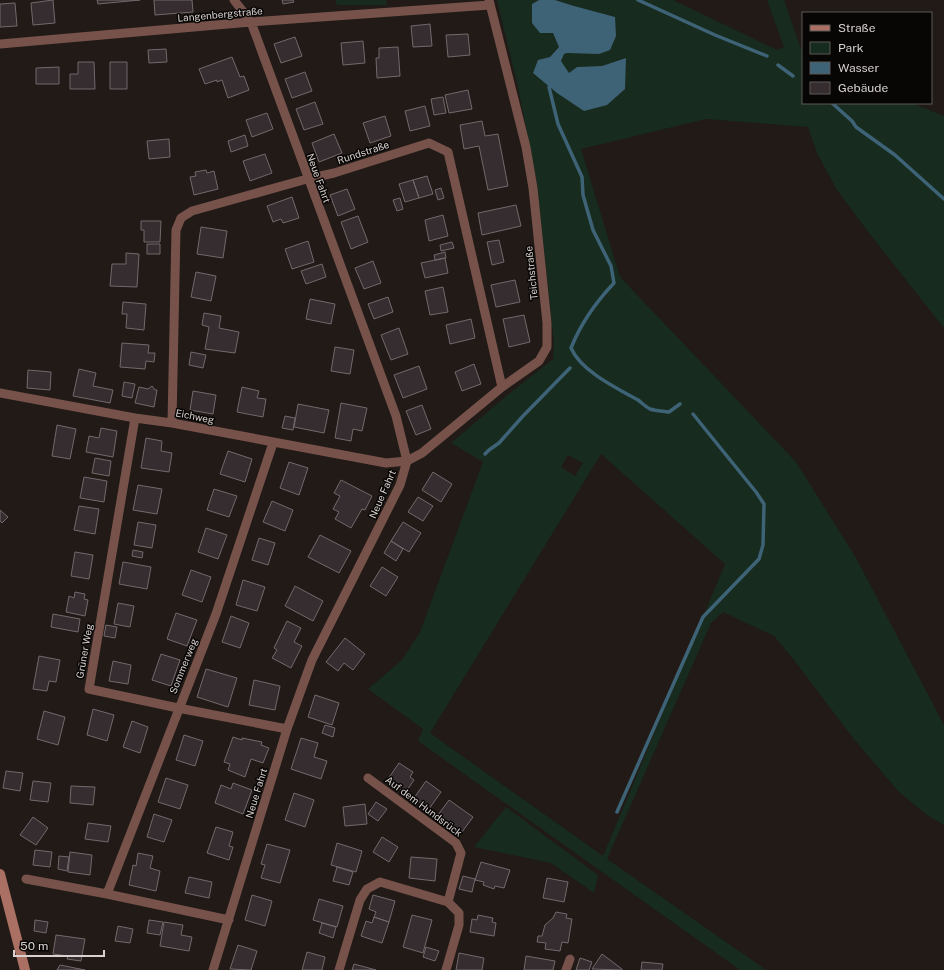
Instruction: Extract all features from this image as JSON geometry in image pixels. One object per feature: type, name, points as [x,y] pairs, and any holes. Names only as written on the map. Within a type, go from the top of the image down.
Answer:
[{"type":"main road","points":[[0,874],[26,970]]},
{"type":"street","name":"Neue Fahrt","points":[[213,970],[287,729],[312,660],[400,485],[407,461],[396,416],[307,179],[251,22],[234,0]]},
{"type":"street","name":"Langenbergstraße","points":[[0,44],[490,2]]},
{"type":"street","name":"Teichstraße","points":[[386,463],[407,461],[422,453],[502,387],[539,361],[547,347],[533,188],[526,146],[490,2]]},
{"type":"street","name":"Rundstraße","points":[[172,423],[176,230],[181,218],[192,211],[334,173],[429,143],[448,152],[502,387]]},
{"type":"street","name":"Eichweg","points":[[0,393],[386,463]]},
{"type":"street","name":"Grüner Weg","points":[[135,418],[89,689],[287,729]]},
{"type":"street","name":"Sommerweg","points":[[107,894],[178,708],[216,614],[273,442]]},
{"type":"street","name":"Auf dem Hundsrück","points":[[368,778],[456,843],[462,853],[448,902]]},
{"type":"street","points":[[26,879],[107,894],[229,920]]},
{"type":"street","points":[[340,970],[360,900],[367,889],[380,882],[448,902],[459,913],[459,925],[446,970]]},
{"type":"street","points":[[566,970],[570,959]]},
{"type":"green space","points":[[335,0],[386,0],[387,5],[337,5]]},
{"type":"green space","points":[[497,0],[539,0],[532,4],[540,33],[553,33],[559,47],[550,57],[538,60],[584,111],[626,58],[602,66],[577,67],[569,74],[561,61],[564,54],[567,53],[574,6],[555,0],[673,0],[777,50],[784,47],[767,0],[784,0],[802,52],[802,104],[914,104],[944,116],[944,328],[837,190],[817,153],[808,127],[706,119],[581,149],[620,277],[796,462],[856,558],[944,725],[944,825],[927,815],[899,792],[853,738],[774,636],[723,612],[711,623],[607,859],[766,970],[740,970],[418,741],[423,729],[368,689],[402,660],[420,632],[483,462],[451,443],[553,359],[554,344],[537,184],[518,87]],"holes":[[[601,454],[725,564],[603,856],[430,733]],[[568,455],[583,463],[575,476],[561,467]]]},
{"type":"green space","points":[[506,807],[598,875],[594,893],[551,863],[474,847]]},
{"type":"water","points":[[539,0],[555,0],[615,17],[616,36],[610,50],[599,54],[567,53],[564,54],[561,61],[569,73],[577,67],[602,66],[626,58],[625,89],[607,105],[584,111],[557,93],[533,73],[538,60],[550,57],[559,47],[553,33],[540,33],[532,23],[532,4]]},
{"type":"building","points":[[53,0],[55,23],[33,25],[31,3]]},
{"type":"building","points":[[97,0],[140,0],[98,4]]},
{"type":"building","points":[[154,0],[192,0],[193,12],[155,15]]},
{"type":"building","points":[[282,0],[293,0],[294,2],[283,4]]},
{"type":"building","points":[[15,3],[17,26],[0,27],[0,4]]},
{"type":"building","points":[[430,24],[432,46],[413,47],[411,26]]},
{"type":"building","points":[[468,34],[470,55],[448,57],[446,35]]},
{"type":"building","points":[[295,37],[302,56],[281,63],[274,44]]},
{"type":"building","points":[[363,41],[365,63],[343,65],[341,43]]},
{"type":"building","points":[[398,47],[400,76],[377,78],[376,58],[379,58],[379,48]]},
{"type":"building","points":[[166,49],[167,62],[149,63],[148,50]]},
{"type":"building","points":[[232,57],[240,77],[244,76],[249,90],[228,98],[222,80],[205,84],[199,69]]},
{"type":"building","points":[[78,62],[94,62],[95,89],[70,89],[70,74],[78,74]]},
{"type":"building","points":[[110,62],[127,62],[127,89],[110,89]]},
{"type":"building","points":[[59,67],[59,84],[36,84],[36,68]]},
{"type":"building","points":[[305,72],[312,91],[292,98],[285,79]]},
{"type":"building","points":[[468,90],[472,109],[449,113],[445,95]]},
{"type":"building","points":[[443,97],[446,113],[434,115],[431,99]]},
{"type":"building","points":[[315,102],[323,124],[304,130],[296,109]]},
{"type":"building","points":[[425,106],[430,126],[410,131],[405,111]]},
{"type":"building","points":[[267,113],[273,129],[252,137],[246,120]]},
{"type":"building","points":[[385,116],[391,136],[370,143],[363,123]]},
{"type":"building","points":[[482,121],[485,136],[498,134],[508,186],[488,190],[479,146],[464,149],[460,125]]},
{"type":"building","points":[[334,134],[342,153],[319,162],[312,143]]},
{"type":"building","points":[[245,135],[248,146],[231,152],[228,141]]},
{"type":"building","points":[[169,139],[170,157],[149,159],[147,141]]},
{"type":"building","points":[[265,154],[272,173],[250,181],[243,161]]},
{"type":"building","points":[[206,170],[207,173],[214,171],[218,189],[194,195],[190,177],[196,176],[195,172]]},
{"type":"building","points":[[427,176],[433,194],[419,198],[413,180]]},
{"type":"building","points":[[413,180],[419,198],[405,202],[399,184]]},
{"type":"building","points":[[441,188],[444,198],[438,200],[435,190]]},
{"type":"building","points":[[347,189],[355,209],[338,216],[330,195]]},
{"type":"building","points":[[292,197],[299,218],[283,223],[281,219],[273,222],[267,206]]},
{"type":"building","points":[[400,198],[403,209],[397,211],[393,200]]},
{"type":"building","points":[[516,205],[521,226],[482,235],[478,213]]},
{"type":"building","points":[[443,215],[448,236],[429,241],[425,220]]},
{"type":"building","points":[[358,216],[368,242],[351,249],[341,222]]},
{"type":"building","points":[[141,221],[161,221],[160,242],[144,242],[144,230],[141,230]]},
{"type":"building","points":[[201,227],[227,231],[223,258],[197,254]]},
{"type":"building","points":[[499,240],[504,262],[492,265],[487,242]]},
{"type":"building","points":[[308,241],[314,262],[292,269],[285,249]]},
{"type":"building","points":[[452,242],[454,248],[441,251],[440,245]]},
{"type":"building","points":[[147,244],[160,244],[160,254],[147,254]]},
{"type":"building","points":[[445,252],[446,258],[435,260],[434,255]]},
{"type":"building","points":[[126,253],[139,254],[137,287],[110,286],[112,264],[126,264]]},
{"type":"building","points":[[445,258],[448,273],[425,278],[421,263]]},
{"type":"building","points":[[373,261],[381,283],[364,289],[355,268]]},
{"type":"building","points":[[322,264],[326,277],[306,284],[301,271]]},
{"type":"building","points":[[196,272],[216,276],[211,301],[191,297]]},
{"type":"building","points":[[515,280],[520,302],[496,307],[491,285]]},
{"type":"building","points":[[443,287],[448,312],[430,315],[425,291]]},
{"type":"building","points":[[388,297],[393,312],[374,319],[368,304]]},
{"type":"building","points":[[310,299],[335,304],[331,324],[306,319]]},
{"type":"building","points":[[123,302],[146,304],[144,330],[126,328],[127,314],[122,314]]},
{"type":"building","points":[[204,313],[221,316],[219,328],[239,332],[235,353],[205,349],[209,327],[202,325]]},
{"type":"building","points":[[524,315],[530,342],[509,347],[503,319]]},
{"type":"building","points":[[471,319],[475,338],[450,344],[446,325]]},
{"type":"building","points":[[399,328],[408,354],[391,360],[381,335]]},
{"type":"building","points":[[122,343],[149,345],[148,353],[155,353],[154,362],[146,361],[145,369],[120,367]]},
{"type":"building","points":[[335,347],[354,350],[350,374],[331,371]]},
{"type":"building","points":[[191,352],[206,355],[203,368],[189,365]]},
{"type":"building","points":[[474,364],[481,384],[462,391],[455,372]]},
{"type":"building","points":[[419,366],[427,389],[403,398],[394,375]]},
{"type":"building","points":[[79,369],[96,373],[93,386],[113,390],[110,403],[73,396]]},
{"type":"building","points":[[28,370],[51,372],[50,390],[27,388]]},
{"type":"building","points":[[124,382],[135,384],[132,398],[122,396]]},
{"type":"building","points":[[152,386],[155,390],[157,390],[154,407],[135,403],[139,387],[148,389]]},
{"type":"building","points":[[242,387],[259,391],[257,398],[266,399],[263,417],[237,412]]},
{"type":"building","points":[[193,391],[216,395],[213,414],[190,410]]},
{"type":"building","points":[[341,403],[367,408],[362,431],[353,429],[351,441],[335,438]]},
{"type":"building","points":[[298,404],[329,410],[324,433],[294,427]]},
{"type":"building","points":[[422,405],[431,429],[416,435],[406,411]]},
{"type":"building","points":[[285,416],[295,418],[293,430],[282,428]]},
{"type":"building","points":[[57,425],[76,429],[70,459],[52,456]]},
{"type":"building","points":[[101,428],[117,431],[113,457],[86,452],[89,436],[99,438]]},
{"type":"building","points":[[146,438],[162,441],[161,451],[172,453],[169,472],[141,468]]},
{"type":"building","points":[[228,451],[252,459],[245,482],[220,474]]},
{"type":"building","points":[[95,458],[111,461],[109,476],[92,473]]},
{"type":"building","points":[[289,462],[308,468],[299,495],[280,488]]},
{"type":"building","points":[[433,472],[452,484],[441,502],[422,490]]},
{"type":"building","points":[[84,477],[107,481],[104,502],[80,498]]},
{"type":"building","points":[[341,480],[372,496],[365,510],[362,509],[351,528],[335,519],[339,512],[333,509],[340,496],[334,493]]},
{"type":"building","points":[[138,485],[162,489],[157,514],[133,510]]},
{"type":"building","points":[[214,489],[237,496],[229,517],[207,510]]},
{"type":"building","points":[[418,497],[433,506],[423,521],[408,512]]},
{"type":"building","points":[[272,501],[293,510],[285,531],[263,522]]},
{"type":"building","points":[[79,506],[99,509],[95,534],[74,530]]},
{"type":"building","points":[[0,510],[8,517],[2,523],[0,521]]},
{"type":"building","points":[[138,522],[156,525],[152,548],[134,545]]},
{"type":"building","points":[[403,522],[421,533],[409,552],[391,541]]},
{"type":"building","points":[[206,528],[227,535],[218,559],[198,552]]},
{"type":"building","points":[[320,535],[351,551],[339,573],[308,557]]},
{"type":"building","points":[[259,538],[275,543],[268,565],[252,560]]},
{"type":"building","points":[[391,541],[403,549],[396,561],[384,553]]},
{"type":"building","points":[[133,550],[143,552],[142,558],[132,556]]},
{"type":"building","points":[[75,552],[93,555],[89,579],[71,576]]},
{"type":"building","points":[[123,562],[151,567],[147,589],[119,584]]},
{"type":"building","points":[[382,567],[398,577],[386,596],[370,586]]},
{"type":"building","points":[[191,570],[211,577],[202,602],[182,595]]},
{"type":"building","points":[[243,580],[265,587],[257,611],[236,605]]},
{"type":"building","points":[[295,586],[323,601],[313,621],[285,606]]},
{"type":"building","points":[[75,592],[85,594],[84,599],[88,600],[85,616],[66,612],[69,596],[74,598]]},
{"type":"building","points":[[118,603],[134,606],[130,627],[114,624]]},
{"type":"building","points":[[176,613],[197,620],[187,646],[167,639]]},
{"type":"building","points":[[53,614],[80,619],[78,632],[51,627]]},
{"type":"building","points":[[231,616],[249,623],[240,648],[222,642]]},
{"type":"building","points":[[287,621],[301,628],[294,642],[302,646],[291,668],[272,658],[277,650],[274,648]]},
{"type":"building","points":[[106,625],[117,627],[115,638],[104,636]]},
{"type":"building","points":[[345,638],[365,654],[353,670],[344,663],[338,671],[326,662]]},
{"type":"building","points":[[161,654],[180,660],[171,686],[152,680]]},
{"type":"building","points":[[39,656],[60,660],[56,682],[49,681],[47,691],[33,689]]},
{"type":"building","points":[[113,661],[131,665],[128,684],[109,681]]},
{"type":"building","points":[[206,669],[237,678],[228,707],[197,697]]},
{"type":"building","points":[[254,680],[280,686],[275,710],[249,705]]},
{"type":"building","points":[[315,695],[339,703],[332,725],[308,717]]},
{"type":"building","points":[[93,709],[114,715],[107,741],[87,735]]},
{"type":"building","points":[[44,711],[65,717],[58,745],[37,739]]},
{"type":"building","points":[[132,721],[148,727],[140,753],[123,747]]},
{"type":"building","points":[[325,725],[335,728],[333,737],[322,733]]},
{"type":"building","points":[[184,735],[203,741],[195,766],[176,760]]},
{"type":"building","points":[[233,737],[242,740],[242,738],[262,742],[261,745],[269,748],[263,763],[251,759],[245,777],[228,770],[230,764],[224,762]]},
{"type":"building","points":[[301,738],[318,743],[314,757],[327,761],[321,779],[291,769]]},
{"type":"building","points":[[399,763],[413,772],[410,777],[414,780],[405,793],[399,788],[400,787],[388,779]]},
{"type":"building","points":[[6,771],[23,773],[20,791],[3,788]]},
{"type":"building","points":[[166,778],[188,785],[180,809],[158,802]]},
{"type":"building","points":[[33,781],[51,783],[48,802],[30,800]]},
{"type":"building","points":[[426,781],[441,792],[429,809],[414,798]]},
{"type":"building","points":[[233,783],[252,790],[243,814],[215,803],[221,785],[231,789]]},
{"type":"building","points":[[71,786],[95,787],[93,805],[70,803]]},
{"type":"building","points":[[294,793],[314,800],[305,827],[285,820]]},
{"type":"building","points":[[449,800],[473,817],[462,832],[438,815]]},
{"type":"building","points":[[376,802],[387,809],[378,821],[368,814]]},
{"type":"building","points":[[365,804],[367,824],[345,826],[343,807]]},
{"type":"building","points":[[154,814],[172,820],[164,842],[147,837]]},
{"type":"building","points":[[33,817],[48,828],[36,845],[20,835]]},
{"type":"building","points":[[88,823],[111,826],[108,842],[85,839]]},
{"type":"building","points":[[216,827],[233,832],[229,846],[233,847],[229,860],[207,853]]},
{"type":"building","points":[[382,837],[398,847],[389,862],[373,852]]},
{"type":"building","points":[[337,843],[362,851],[356,872],[331,865]]},
{"type":"building","points":[[267,844],[290,850],[280,883],[261,878],[265,865],[261,864]]},
{"type":"building","points":[[35,850],[52,852],[50,867],[33,865]]},
{"type":"building","points":[[70,852],[92,855],[90,875],[68,872]]},
{"type":"building","points":[[138,853],[153,856],[150,868],[160,871],[156,891],[129,885],[133,865],[136,866]]},
{"type":"building","points":[[59,856],[69,857],[67,871],[58,869]]},
{"type":"building","points":[[411,857],[437,859],[435,881],[409,878]]},
{"type":"building","points":[[481,862],[510,870],[504,888],[495,886],[494,889],[483,885],[484,882],[475,880]]},
{"type":"building","points":[[337,867],[353,872],[349,885],[333,881]]},
{"type":"building","points":[[463,876],[475,879],[472,892],[459,889]]},
{"type":"building","points":[[189,877],[212,882],[209,898],[185,893]]},
{"type":"building","points":[[547,878],[568,882],[564,902],[543,898]]},
{"type":"building","points":[[252,895],[272,901],[265,926],[245,920]]},
{"type":"building","points":[[373,895],[395,901],[389,922],[374,917],[376,912],[369,909]]},
{"type":"building","points":[[319,899],[343,906],[337,927],[313,920]]},
{"type":"building","points":[[556,912],[567,914],[566,918],[572,919],[568,943],[562,942],[560,951],[545,949],[546,943],[537,942],[538,936],[542,936],[545,925],[553,918]]},
{"type":"building","points":[[412,915],[432,920],[423,953],[403,947]]},
{"type":"building","points":[[478,915],[493,918],[492,922],[496,923],[494,936],[470,932],[472,919],[477,920]]},
{"type":"building","points":[[374,917],[389,922],[382,943],[361,936],[366,921],[372,923]]},
{"type":"building","points":[[35,920],[48,922],[46,933],[34,931]]},
{"type":"building","points":[[149,920],[163,922],[160,935],[147,933]]},
{"type":"building","points":[[164,922],[183,925],[181,935],[192,937],[189,951],[160,946]]},
{"type":"building","points":[[322,923],[336,927],[333,938],[319,933]]},
{"type":"building","points":[[118,926],[133,929],[130,943],[115,941]]},
{"type":"building","points":[[56,935],[85,939],[81,961],[67,959],[68,956],[53,954]]},
{"type":"building","points":[[238,945],[257,951],[251,970],[230,969]]},
{"type":"building","points":[[426,947],[439,951],[435,961],[423,957]]},
{"type":"building","points":[[307,952],[325,957],[322,970],[302,970]]},
{"type":"building","points":[[459,953],[484,958],[482,970],[456,970]]},
{"type":"building","points":[[602,954],[622,969],[622,970],[592,969]]},
{"type":"building","points":[[526,956],[555,961],[553,970],[524,970]]},
{"type":"building","points":[[580,958],[592,962],[589,970],[576,970]]},
{"type":"building","points":[[642,962],[663,964],[662,970],[641,970]]},
{"type":"building","points":[[354,964],[376,970],[352,970]]},
{"type":"building","points":[[60,965],[85,970],[57,970]]},
{"type":"waterway","points":[[638,0],[715,35],[767,56]]},
{"type":"waterway","points":[[778,65],[793,76]]},
{"type":"waterway","points":[[549,87],[558,124],[582,177],[583,195],[593,230],[611,266],[614,283],[590,313],[579,330],[571,348],[583,364],[600,378],[638,400],[650,409],[669,412],[680,404]]},
{"type":"waterway","points":[[833,104],[852,121],[856,127],[895,155],[944,199]]},
{"type":"waterway","points":[[485,454],[499,443],[570,368]]},
{"type":"waterway","points":[[617,812],[703,617],[759,559],[763,545],[764,504],[693,414]]}]
